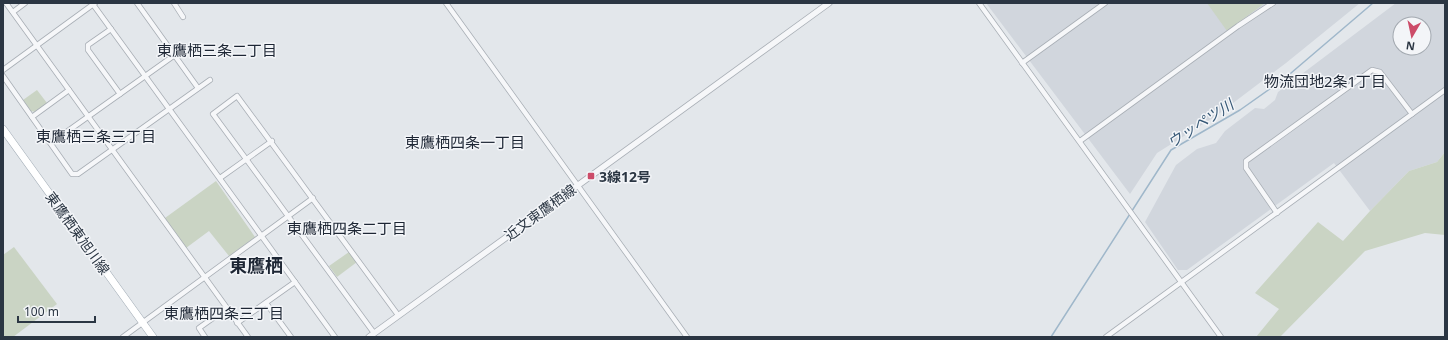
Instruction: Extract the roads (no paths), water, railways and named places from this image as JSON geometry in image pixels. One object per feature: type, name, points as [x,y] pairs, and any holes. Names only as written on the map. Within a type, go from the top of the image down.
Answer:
[{"type":"main road","name":"東鷹栖東旭川線","points":[[3,129],[153,337]]},
{"type":"street","points":[[6,3],[248,337]]},
{"type":"street","points":[[12,12],[26,3]]},
{"type":"street","points":[[3,70],[93,3],[335,337]]},
{"type":"street","points":[[137,3],[198,88]]},
{"type":"street","points":[[174,3],[183,17]]},
{"type":"street","points":[[446,3],[687,337]]},
{"type":"street","name":"近文東鷹栖線","points":[[369,337],[829,3]]},
{"type":"street","points":[[979,3],[1221,337]]},
{"type":"street","points":[[1022,63],[1105,3]]},
{"type":"street","points":[[1080,141],[1238,26],[1273,3]]},
{"type":"street","points":[[111,29],[88,45],[88,50],[120,94]]},
{"type":"street","points":[[51,144],[186,47]]},
{"type":"street","points":[[1276,213],[1246,168],[1246,161],[1372,70],[1380,72],[1412,114]]},
{"type":"street","points":[[3,76],[72,174],[78,174],[210,80]]},
{"type":"street","points":[[32,117],[69,90]]},
{"type":"street","points":[[1106,337],[1445,90]]},
{"type":"street","points":[[374,333],[213,114],[237,96],[398,315]]},
{"type":"street","points":[[220,178],[272,142]]},
{"type":"street","points":[[123,337],[313,198]]},
{"type":"street","points":[[237,323],[295,282]]},
{"type":"street","points":[[266,303],[290,337]]},
{"type":"street","points":[[205,337],[199,328],[227,308]]},
{"type":"waterway","name":"ウッペツ川","points":[[1051,337],[1171,150],[1240,110],[1284,79],[1373,3]]},
{"type":"place","name":"3線12号","points":[[591,176]]},
{"type":"district","name":"東鷹栖三条二丁目","points":[[217,50]]},
{"type":"district","name":"物流団地2条1丁目","points":[[1325,81]]},
{"type":"district","name":"東鷹栖三条三丁目","points":[[96,136]]},
{"type":"district","name":"東鷹栖四条一丁目","points":[[465,142]]},
{"type":"district","name":"東鷹栖四条二丁目","points":[[347,228]]},
{"type":"district","name":"東鷹栖","points":[[256,265]]},
{"type":"district","name":"東鷹栖四条三丁目","points":[[224,313]]}]
